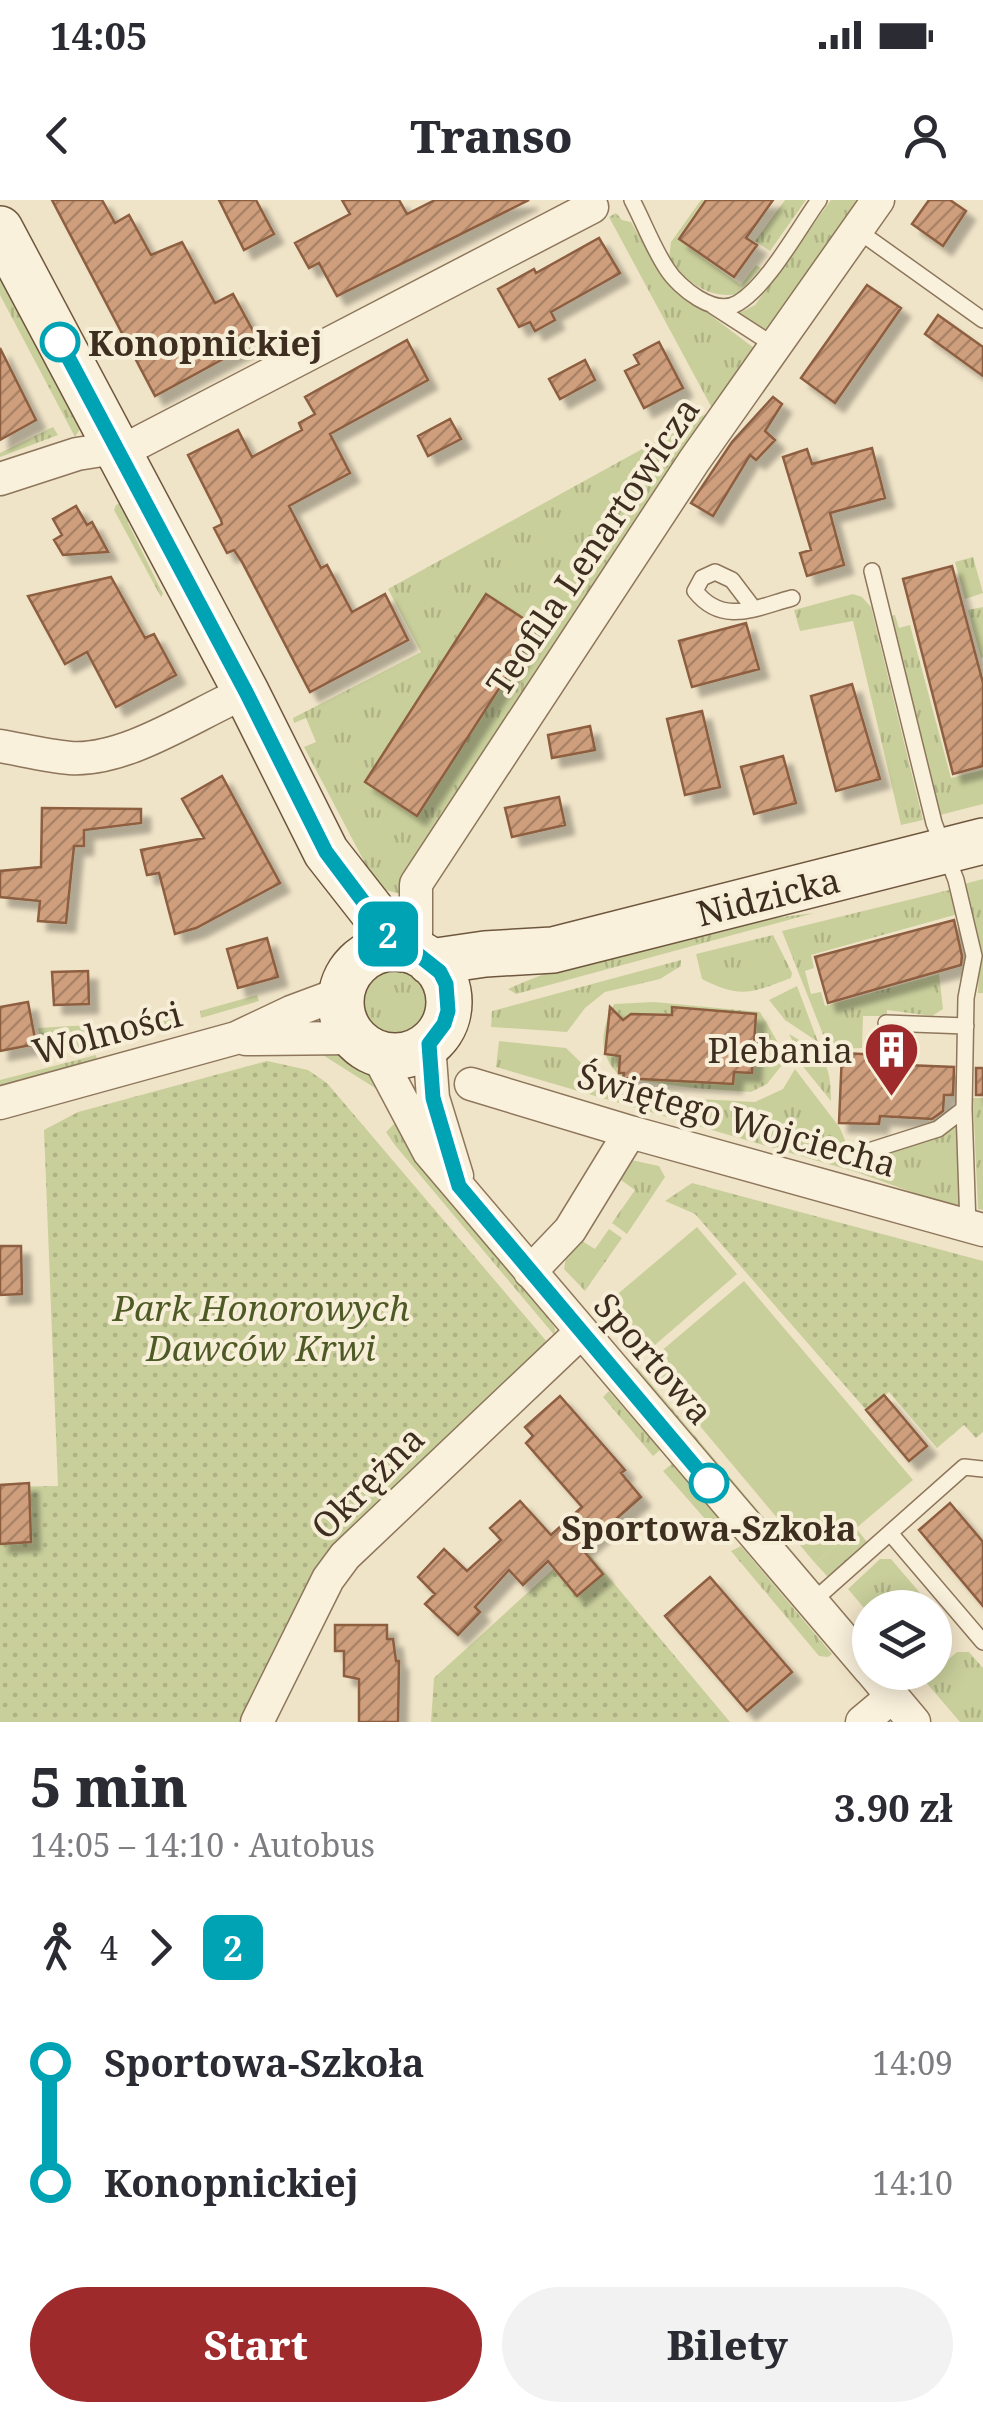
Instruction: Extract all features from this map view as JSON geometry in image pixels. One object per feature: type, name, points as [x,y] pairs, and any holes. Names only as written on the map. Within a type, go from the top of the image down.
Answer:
[{"type":"street","name":"Teofila Lenartowicza","points":[[416,954],[416,884],[694,461],[878,200]]},
{"type":"street","points":[[0,479],[77,454],[134,445],[599,203]]},
{"type":"street","points":[[0,229],[246,692],[326,852],[446,984],[433,1098],[459,1186]]},
{"type":"street","points":[[0,746],[92,758],[125,749],[246,692]]},
{"type":"street","name":"Nidzicka","points":[[553,950],[965,846]]},
{"type":"street","points":[[326,852],[347,981],[341,1009],[365,1046]]},
{"type":"street","points":[[236,1038],[347,981],[376,952],[486,954],[553,950]]},
{"type":"street","points":[[236,1038],[365,1046],[405,1056],[474,993],[553,950]]},
{"type":"street","name":"Wolności","points":[[0,1102],[236,1038]]},
{"type":"street","name":"Sportowa","points":[[365,1046],[429,1152],[852,1649]]},
{"type":"street","name":"Świętego Wojciecha","points":[[470,1084],[976,1228]]},
{"type":"street","points":[[530,1272],[570,1230],[630,1132]]},
{"type":"street","name":"Okrężna","points":[[257,1722],[328,1578],[345,1556],[580,1333]]},
{"type":"street","points":[[862,1722],[887,1690]]},
{"type":"lane","points":[[632,200],[668,272],[775,346]]},
{"type":"lane","points":[[713,306],[738,303],[759,283],[819,200]]},
{"type":"lane","points":[[857,230],[983,320]]},
{"type":"lane","points":[[872,571],[934,823],[965,846],[974,956],[966,998],[964,1109],[976,1228]]},
{"type":"lane","points":[[754,609],[792,598]]},
{"type":"lane","points":[[886,1024],[966,1026]]},
{"type":"lane","points":[[853,1156],[938,1129],[964,1109]]},
{"type":"lane","points":[[812,1602],[964,1467],[983,1469]]},
{"type":"lane","points":[[890,1532],[983,1642]]},
{"type":"green space","points":[[701,200],[677,239],[741,285],[756,265],[761,268],[738,294],[718,294],[699,287],[669,259],[671,242]]},
{"type":"green space","points":[[785,200],[806,200],[770,251],[755,241]]},
{"type":"green space","points":[[831,200],[861,200],[766,332],[739,313],[755,305]]},
{"type":"green space","points":[[616,213],[631,222],[665,281],[754,348],[404,895],[378,888],[304,747],[316,742],[306,718],[294,723],[293,718],[421,652],[388,589],[713,410],[609,217]]},
{"type":"green space","points":[[0,277],[63,395],[81,413],[75,437],[0,295]]},
{"type":"green space","points":[[53,427],[58,435],[0,457],[0,453]]},
{"type":"green space","points":[[128,499],[128,523],[163,594],[161,597],[114,510]]},
{"type":"green space","points":[[973,557],[983,593],[965,599],[955,562]]},
{"type":"green space","points":[[853,594],[871,607],[923,820],[901,825],[853,621],[800,631],[794,610]]},
{"type":"green space","points":[[983,607],[983,657],[981,658],[968,610]]},
{"type":"green space","points":[[895,615],[899,628],[910,625],[951,778],[983,770],[983,804],[940,815],[890,616]]},
{"type":"green space","points":[[983,879],[983,993],[978,993],[979,960],[964,884]]},
{"type":"green space","points":[[953,889],[958,914],[811,955],[814,968],[805,971],[811,994],[821,992],[825,1006],[939,974],[943,1009],[932,1016],[887,1010],[887,1016],[863,1016],[862,1048],[834,1052],[828,1047],[782,931]]},
{"type":"green space","points":[[814,913],[516,994],[508,989],[582,961],[658,939]]},
{"type":"green space","points":[[773,935],[791,978],[746,992],[702,979],[696,954]]},
{"type":"green space","points":[[681,960],[681,966],[660,979],[605,992],[585,1008],[567,1032],[491,1027],[492,1011]]},
{"type":"green space","points":[[395,966],[421,977],[432,1003],[421,1029],[395,1040],[369,1029],[358,1003],[369,977]]},
{"type":"green space","points":[[797,986],[818,1042],[785,1020],[769,1000]]},
{"type":"green space","points":[[257,995],[259,1001],[201,1018],[200,1011]]},
{"type":"green space","points":[[654,1002],[760,1012],[785,1061],[767,1084],[751,1092],[622,1078],[608,1061],[603,1043],[609,1014],[614,1004]]},
{"type":"green space","points":[[181,1016],[183,1022],[106,1042],[103,1025],[110,1024],[113,1035]]},
{"type":"green space","points":[[89,1025],[91,1046],[44,1056],[38,1028]]},
{"type":"green space","points":[[789,1034],[823,1060],[831,1101],[796,1058]]},
{"type":"green space","points":[[499,1041],[566,1048],[603,1084],[624,1095],[755,1102],[783,1089],[795,1069],[840,1128],[854,1162],[957,1126],[961,1210],[859,1173],[496,1067]]},
{"type":"green space","points":[[307,1045],[357,1064],[377,1079],[394,1100]]},
{"type":"green space","points":[[96,1055],[97,1060],[0,1085],[0,1080]]},
{"type":"green space","name":"Park Honorowych Dawców Krwi","points":[[267,1061],[308,1070],[327,1083],[548,1343],[279,1655],[239,1722],[0,1722],[0,1487],[58,1486],[44,1130],[78,1112]]},
{"type":"green space","points":[[973,1098],[983,1098],[983,1210],[978,1209]]},
{"type":"green space","points":[[399,1119],[426,1172],[542,1309],[555,1328],[555,1336],[394,1144],[386,1132]]},
{"type":"green space","points":[[622,1158],[659,1166],[665,1177],[627,1234],[612,1223],[635,1190],[618,1178]]},
{"type":"green space","points":[[692,1183],[983,1261],[983,1432],[976,1438],[964,1425],[937,1448],[889,1392],[867,1411],[695,1214],[665,1201]]},
{"type":"green space","points":[[697,1227],[737,1274],[648,1351],[607,1303]]},
{"type":"green space","points":[[609,1229],[622,1238],[585,1291],[564,1269],[566,1257],[577,1238],[595,1249]]},
{"type":"green space","points":[[744,1281],[913,1480],[815,1563],[647,1363]]},
{"type":"green space","points":[[637,1367],[819,1583],[815,1587],[633,1370]]},
{"type":"green space","points":[[609,1391],[660,1450],[653,1456],[603,1397]]},
{"type":"green space","points":[[672,1464],[728,1529],[720,1536],[663,1471]]},
{"type":"green space","points":[[856,1528],[867,1542],[828,1577],[815,1563]]},
{"type":"green space","points":[[581,1544],[730,1722],[431,1722],[434,1678]]},
{"type":"green space","points":[[741,1546],[832,1654],[819,1656],[731,1551]]},
{"type":"green space","points":[[880,1559],[891,1559],[917,1590],[852,1590],[852,1594],[848,1589]]},
{"type":"green space","points":[[969,1652],[983,1668],[983,1722],[960,1722],[933,1690],[952,1690],[952,1656]]},
{"type":"building","points":[[52,200],[102,200],[115,223],[129,215],[151,255],[182,242],[215,303],[233,294],[258,340],[155,396]]},
{"type":"building","points":[[219,200],[256,200],[274,234],[244,250]]},
{"type":"building","points":[[342,200],[399,200],[407,214],[435,200],[529,200],[337,296],[319,263],[309,268],[295,243],[350,214]]},
{"type":"building","points":[[706,200],[773,200],[746,238],[757,245],[734,277],[679,239]]},
{"type":"building","points":[[929,200],[950,200],[966,211],[943,246],[912,224]]},
{"type":"building","points":[[599,238],[620,273],[551,312],[555,320],[535,331],[530,322],[519,327],[498,289]]},
{"type":"building","points":[[867,285],[901,308],[835,403],[801,378]]},
{"type":"building","points":[[938,315],[983,347],[983,376],[925,334]]},
{"type":"building","points":[[407,340],[428,380],[330,434],[350,473],[289,506],[321,568],[327,565],[352,612],[385,594],[408,640],[310,692],[242,562],[234,550],[227,553],[214,528],[222,524],[221,520],[188,455],[238,430],[252,457],[302,430],[299,423],[315,414],[305,397]]},
{"type":"building","points":[[659,342],[683,388],[644,408],[625,371],[639,364],[634,355]]},
{"type":"building","points":[[0,348],[36,420],[0,440]]},
{"type":"building","points":[[585,360],[595,380],[560,399],[549,379]]},
{"type":"building","points":[[773,397],[782,404],[765,431],[775,440],[756,460],[750,455],[713,516],[691,503],[732,442]]},
{"type":"building","points":[[450,419],[461,439],[428,456],[418,436]]},
{"type":"building","points":[[872,448],[885,498],[830,513],[844,565],[807,576],[800,553],[811,550],[783,457],[807,449],[812,464]]},
{"type":"building","points":[[76,506],[87,525],[92,522],[108,552],[63,555],[54,540],[62,535],[53,519]]},
{"type":"building","points":[[952,566],[983,683],[983,766],[953,774],[903,579]]},
{"type":"building","points":[[111,577],[145,638],[154,634],[176,675],[116,707],[87,652],[65,664],[28,596]]},
{"type":"building","points":[[486,594],[538,628],[417,816],[365,782]]},
{"type":"building","points":[[746,623],[759,669],[692,687],[679,641]]},
{"type":"building","points":[[852,684],[880,779],[836,791],[811,696]]},
{"type":"building","points":[[702,711],[720,787],[685,795],[667,719]]},
{"type":"building","points":[[590,726],[595,750],[552,758],[548,735]]},
{"type":"building","points":[[783,756],[796,803],[754,814],[741,767]]},
{"type":"building","points":[[222,776],[280,883],[196,928],[175,934],[159,873],[147,875],[141,850],[204,838],[182,799]]},
{"type":"building","points":[[559,797],[565,825],[512,837],[505,808]]},
{"type":"building","points":[[42,808],[141,809],[141,823],[84,830],[84,846],[74,846],[66,923],[38,921],[40,901],[0,897],[0,871],[41,867]]},
{"type":"building","points":[[954,920],[961,965],[828,1003],[815,957]]},
{"type":"building","points":[[267,938],[278,977],[238,988],[227,949]]},
{"type":"building","points":[[88,971],[89,1004],[54,1005],[52,972]]},
{"type":"building","points":[[28,1002],[36,1044],[0,1051],[0,1007]]},
{"type":"building","points":[[610,1007],[623,1020],[631,1014],[672,1015],[672,1007],[756,1014],[752,1073],[734,1072],[733,1084],[623,1078],[624,1073],[619,1073],[620,1056],[605,1054]]},
{"type":"building","name":"Plebania","points":[[842,1053],[882,1055],[881,1064],[954,1067],[953,1095],[944,1095],[943,1111],[932,1119],[880,1116],[879,1124],[839,1123]]},
{"type":"building","points":[[976,1068],[983,1068],[983,1095],[976,1095]]},
{"type":"building","points":[[0,1246],[21,1246],[22,1294],[0,1295]]},
{"type":"building","points":[[884,1395],[927,1446],[909,1461],[866,1410]]},
{"type":"building","points":[[560,1396],[625,1470],[621,1473],[641,1497],[582,1549],[603,1574],[577,1596],[548,1561],[523,1585],[509,1570],[475,1607],[480,1612],[458,1635],[425,1604],[435,1594],[418,1577],[444,1549],[467,1571],[501,1540],[490,1528],[520,1501],[551,1535],[582,1507],[526,1443],[533,1436],[525,1427]]},
{"type":"building","points":[[29,1483],[31,1542],[0,1544],[0,1485]]},
{"type":"building","points":[[950,1503],[983,1542],[983,1606],[919,1530]]},
{"type":"building","points":[[710,1577],[792,1672],[747,1711],[665,1616]]},
{"type":"building","points":[[335,1625],[387,1625],[387,1639],[393,1639],[399,1661],[398,1722],[359,1722],[359,1679],[344,1676],[344,1651],[335,1651]]},
{"type":"bus line","name":"2","points":[[60,342],[246,692],[326,852],[386,932],[402,949],[430,962],[446,984],[448,1011],[444,1024],[429,1044],[431,1081],[459,1186],[709,1483]]},
{"type":"place","name":"Konopnickiej","points":[[60,342]]},
{"type":"place","name":"Plebania","points":[[892,1098]]},
{"type":"place","name":"Sportowa-Szkoła","points":[[709,1483]]}]
